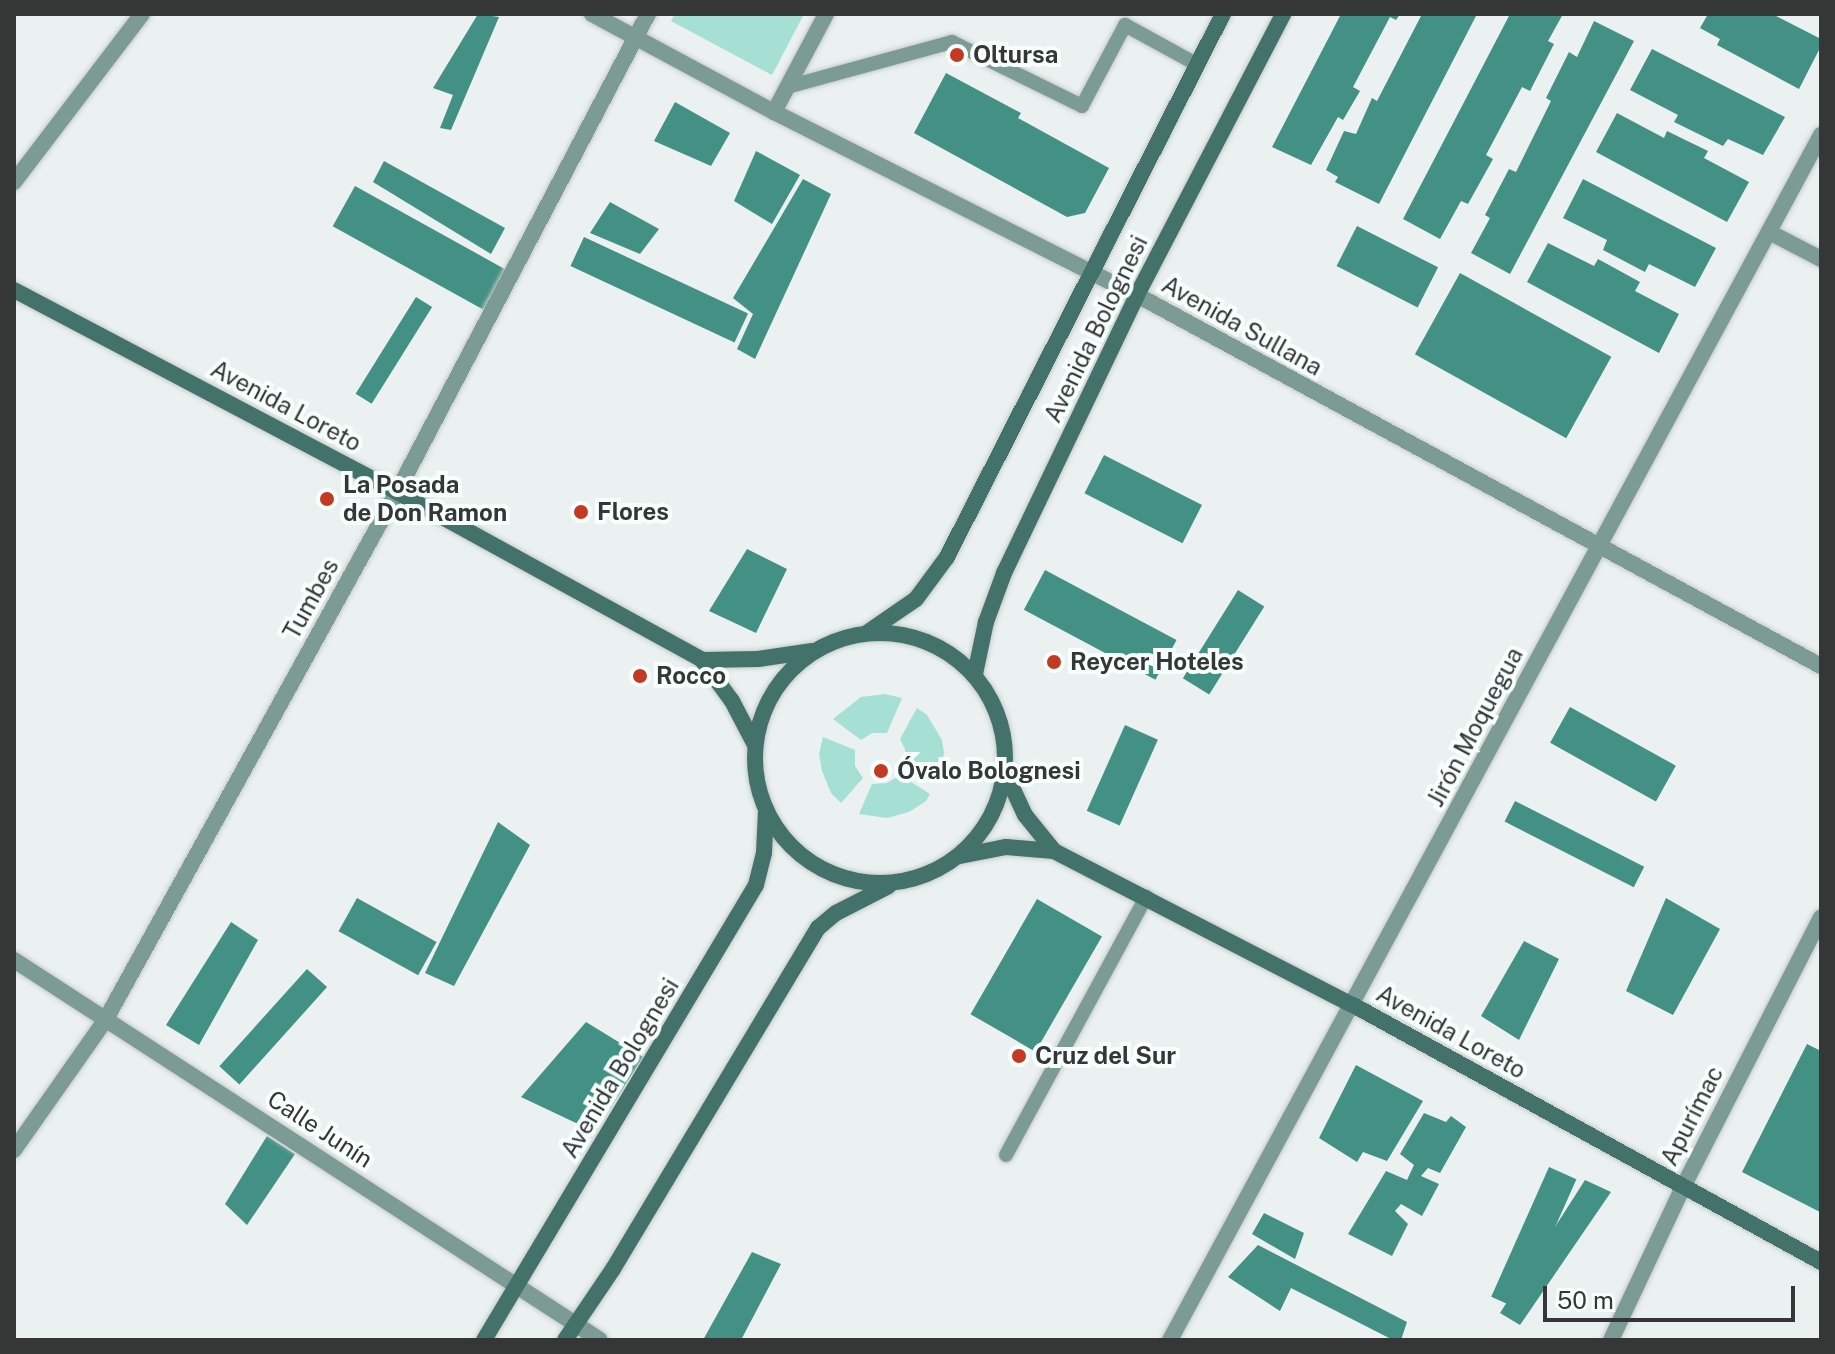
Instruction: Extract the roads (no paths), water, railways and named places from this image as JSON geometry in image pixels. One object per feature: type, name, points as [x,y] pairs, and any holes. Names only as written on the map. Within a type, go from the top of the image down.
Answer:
[{"type":"main road","name":"Avenida Bolognesi","points":[[868,632],[916,599],[947,557],[1223,14]]},
{"type":"main road","name":"Avenida Bolognesi","points":[[975,674],[986,622],[1004,573],[1137,295],[1283,14]]},
{"type":"main road","name":"Avenida Loreto","points":[[14,290],[397,492],[702,660],[732,701],[755,745]]},
{"type":"main road","points":[[565,1340],[613,1269],[818,928],[848,905],[892,884],[928,875],[960,856],[982,832],[998,804],[1005,772],[1001,725],[994,703],[975,674],[952,654],[927,641],[898,633],[868,632],[840,639],[814,651],[792,669],[774,692],[762,717],[755,745],[756,778],[766,810],[783,839],[815,866],[855,882],[892,884]]},
{"type":"main road","name":"Avenida Loreto","points":[[702,660],[758,659],[814,651]]},
{"type":"main road","name":"Avenida Loreto","points":[[1005,772],[1025,815],[1054,851]]},
{"type":"main road","name":"Avenida Bolognesi","points":[[484,1340],[756,885],[764,853],[766,810]]},
{"type":"main road","name":"Avenida Loreto","points":[[960,856],[1006,847],[1054,851],[1353,1005],[1821,1262]]},
{"type":"street","points":[[14,182],[142,14]]},
{"type":"street","name":"Avenida Sullana","points":[[592,14],[774,112],[1137,295],[1821,666]]},
{"type":"street","name":"Tumbes","points":[[14,1150],[106,1019],[397,492],[648,14]]},
{"type":"street","points":[[774,112],[826,14]]},
{"type":"street","name":"Jirón Moquegua","points":[[1170,1340],[1821,135]]},
{"type":"street","points":[[1769,232],[1821,259]]},
{"type":"street","name":"Apurímac","points":[[1611,1340],[1683,1187],[1821,917]]},
{"type":"street","name":"Calle Junín","points":[[14,960],[600,1340]]},
{"type":"lane","points":[[787,87],[952,42],[1082,106],[1125,25],[1198,65]]},
{"type":"lane","points":[[1006,1155],[1146,897]]},
{"type":"place","name":"Oltursa","points":[[957,55]]},
{"type":"place","name":"La Posada de Don Ramon","points":[[327,499]]},
{"type":"place","name":"Flores","points":[[581,512]]},
{"type":"place","name":"Reycer Hoteles","points":[[1054,662]]},
{"type":"place","name":"Rocco","points":[[640,676]]},
{"type":"place","name":"Óvalo Bolognesi","points":[[881,771]]},
{"type":"place","name":"Cruz del Sur","points":[[1019,1056]]}]
